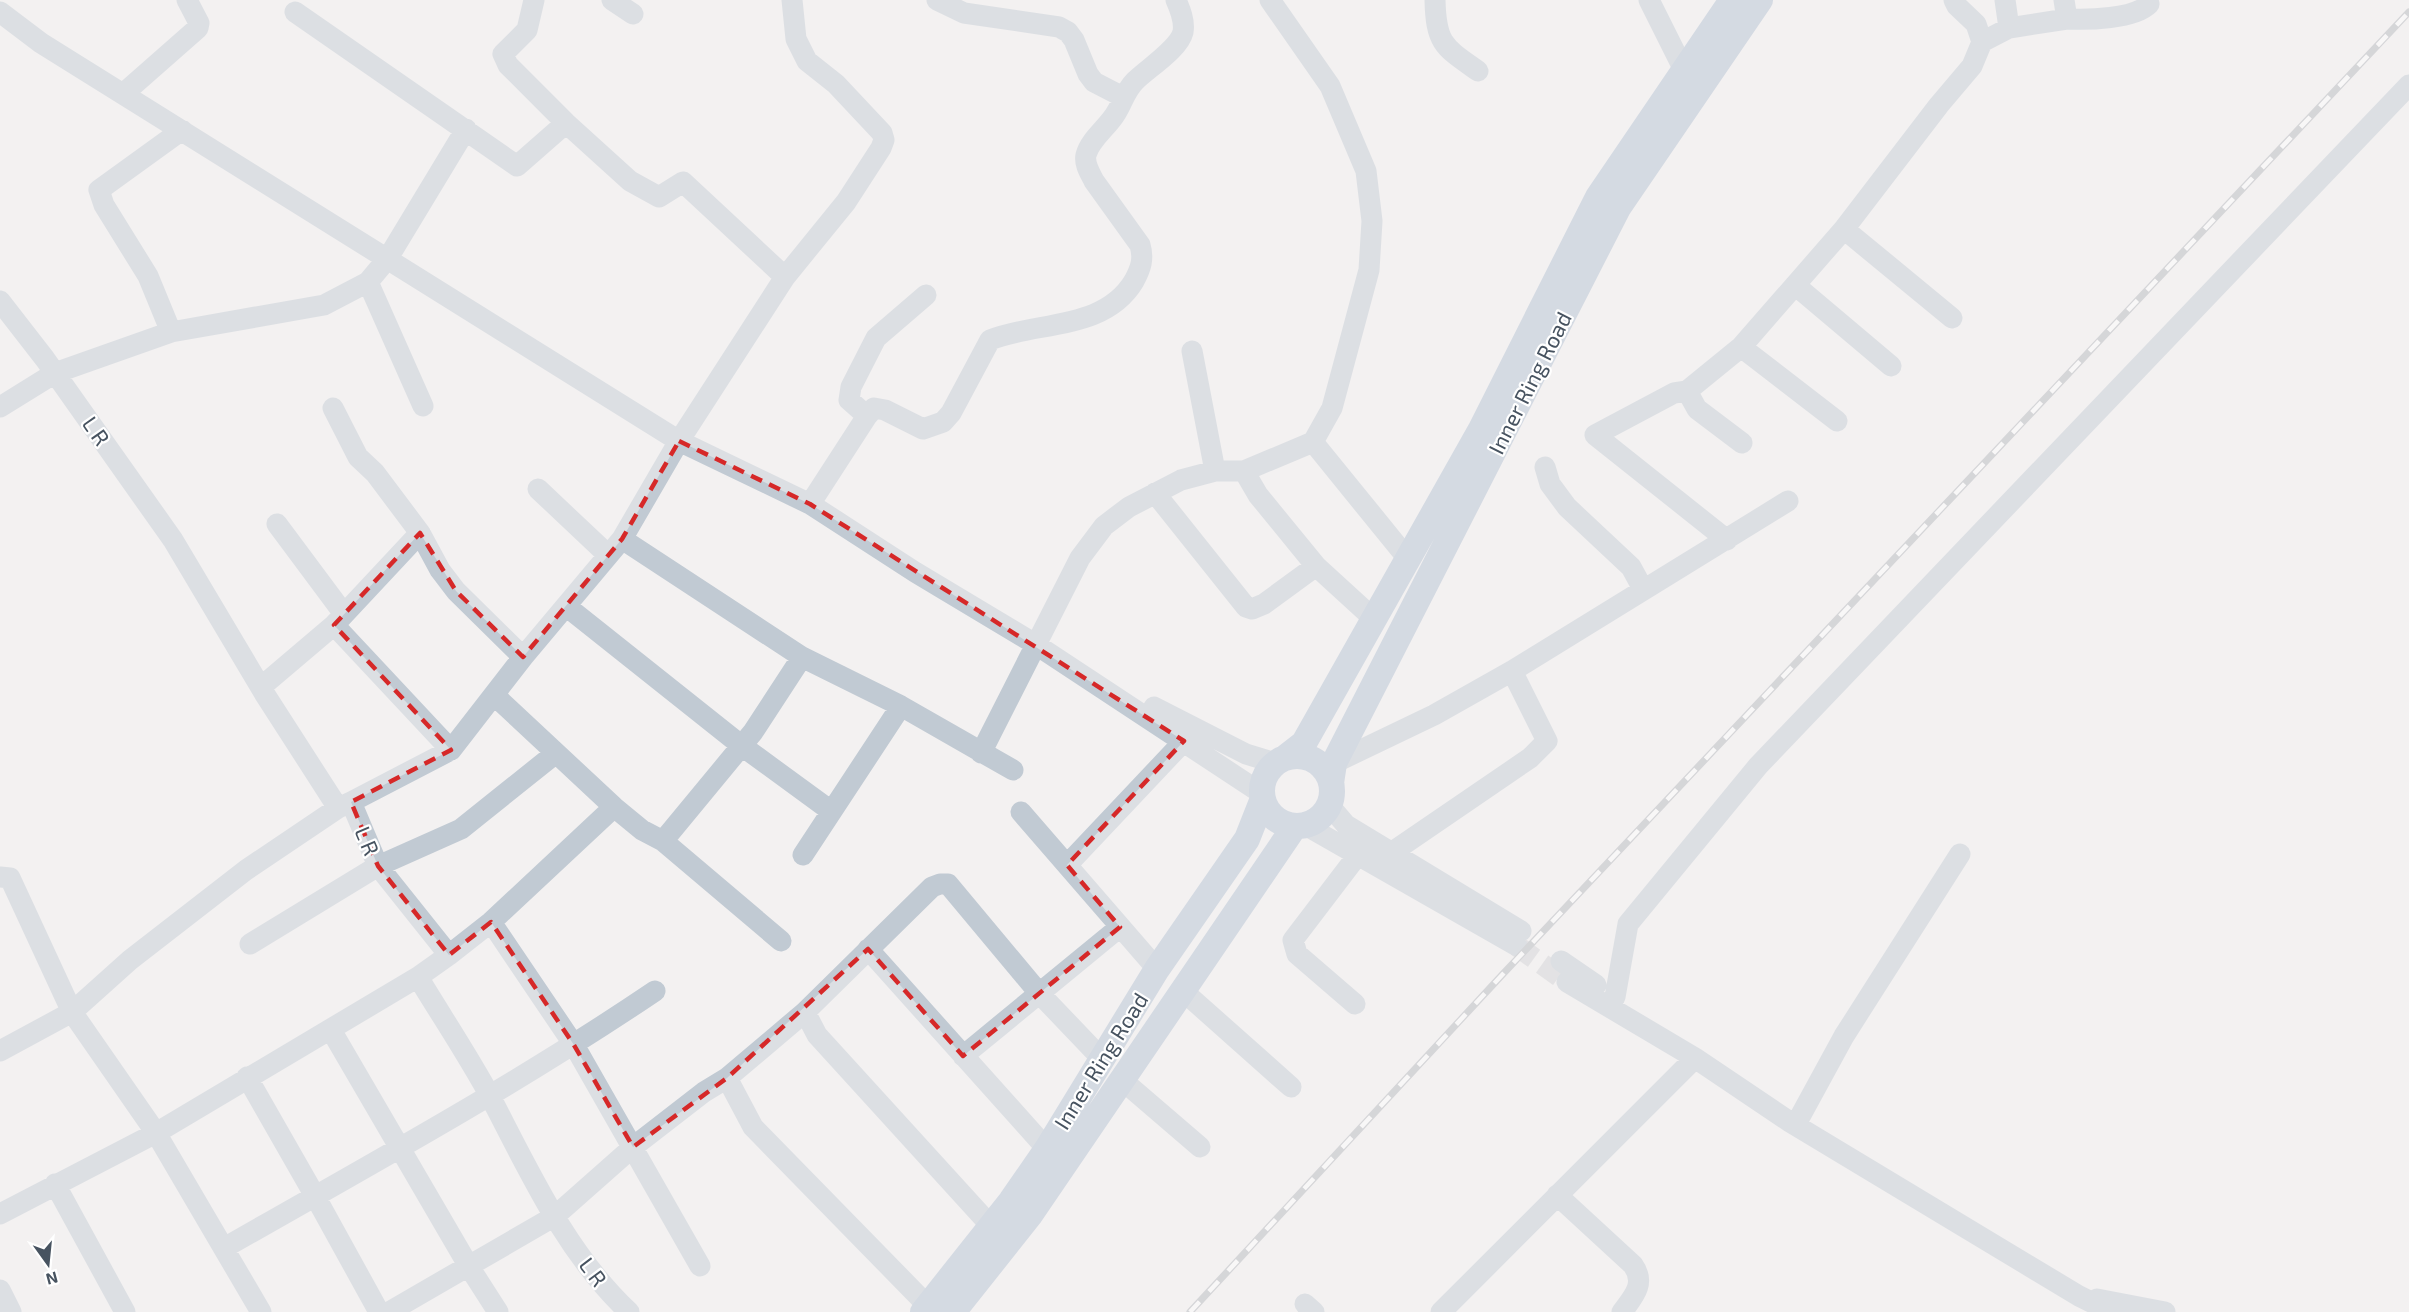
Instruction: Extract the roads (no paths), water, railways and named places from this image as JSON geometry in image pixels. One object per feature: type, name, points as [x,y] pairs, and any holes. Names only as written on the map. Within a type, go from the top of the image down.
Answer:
[{"type":"main road","name":"Inner Ring Road","points":[[1280,760],[1304,743],[1408,559],[1480,431],[1598,197],[1732,0]]},
{"type":"main road","name":"Inner Ring Road","points":[[1331,783],[1618,208],[1760,0]]},
{"type":"main road","points":[[1297,756],[1309,758],[1327,773],[1331,783],[1324,814],[1300,826],[1276,820],[1268,812],[1262,797],[1262,782],[1267,772],[1280,760],[1297,756]]},
{"type":"main road","name":"Inner Ring Road","points":[[926,1309],[1047,1149],[1157,969],[1247,839],[1262,797]]},
{"type":"main road","name":"Inner Ring Road","points":[[953,1312],[1030,1215],[1183,991],[1300,826]]},
{"type":"street","points":[[123,94],[198,28],[199,23],[187,0]]},
{"type":"street","points":[[534,0],[527,30],[504,52],[503,57],[566,123],[630,181],[659,197],[683,182],[785,277]]},
{"type":"street","points":[[612,0],[633,14]]},
{"type":"street","points":[[0,1051],[72,1012],[130,960],[237,877],[344,805],[451,750],[523,657],[615,547],[679,441],[785,277],[846,202],[884,140],[882,133],[862,110],[836,84],[807,61],[796,39],[792,0]]},
{"type":"street","points":[[937,0],[964,13],[1059,27],[1068,32],[1094,82],[1123,97]]},
{"type":"street","points":[[810,504],[874,408],[885,410],[923,429],[943,422],[951,413],[990,340],[1004,334],[1075,321],[1109,307],[1130,287],[1140,270],[1143,257],[1140,245],[1094,181],[1085,157],[1116,114],[1133,82],[1177,44],[1183,31],[1182,17],[1176,0]]},
{"type":"street","points":[[981,753],[1044,649],[1080,558],[1104,526],[1129,507],[1181,480],[1215,471],[1244,471],[1313,442],[1332,408],[1369,270],[1372,221],[1366,171],[1330,86],[1270,0]]},
{"type":"street","points":[[1436,0],[1436,26],[1448,49],[1478,71]]},
{"type":"street","points":[[1649,0],[1684,70]]},
{"type":"street","points":[[1954,0],[1957,6],[1976,24],[1982,42]]},
{"type":"street","points":[[2005,0],[2009,28]]},
{"type":"street","points":[[1727,540],[1595,435],[1674,393],[1687,391],[1741,346],[1844,229],[1939,105],[1972,66],[1982,42],[2009,28],[2065,10],[2090,20],[2142,11],[2149,4],[2148,0]]},
{"type":"street","points":[[295,12],[517,166],[566,123]]},
{"type":"street","points":[[5,24],[41,43],[182,130],[679,441],[810,504],[915,572],[1044,649],[1184,741],[1262,797]]},
{"type":"street","points":[[1615,997],[1628,924],[1758,766],[2409,86]]},
{"type":"street","points":[[0,406],[54,373],[171,332],[324,305],[368,282],[388,258],[465,129]]},
{"type":"street","points":[[171,332],[148,276],[104,204],[99,190],[182,130]]},
{"type":"street","points":[[1844,229],[1952,318]]},
{"type":"street","points":[[368,282],[423,406]]},
{"type":"street","points":[[1795,285],[1891,366]]},
{"type":"street","points":[[867,416],[849,400],[851,387],[876,338],[926,295]]},
{"type":"street","name":"L R","points":[[0,301],[174,540],[261,687],[344,805],[378,866],[449,955]]},
{"type":"street","points":[[1741,346],[1837,421]]},
{"type":"street","points":[[1192,351],[1215,471]]},
{"type":"street","points":[[1687,391],[1698,409],[1742,443]]},
{"type":"street","points":[[333,408],[358,457],[380,480],[420,533],[440,570],[456,591],[523,657]]},
{"type":"street","points":[[1313,442],[1408,559]]},
{"type":"street","points":[[1545,467],[1550,484],[1567,507],[1631,567],[1643,589]]},
{"type":"street","points":[[1244,471],[1258,495],[1316,566],[1374,619]]},
{"type":"street","points":[[538,489],[615,547],[802,657],[901,706],[1013,770]]},
{"type":"street","points":[[1155,493],[1246,607],[1251,609],[1264,604],[1316,566]]},
{"type":"street","points":[[1300,826],[1519,938],[1346,825],[1331,783],[1434,715],[1512,671],[1788,501]]},
{"type":"street","points":[[277,524],[339,620],[451,750]]},
{"type":"street","points":[[261,687],[339,620],[420,533]]},
{"type":"street","points":[[566,606],[742,746],[831,811]]},
{"type":"street","points":[[1044,649],[1246,754],[1280,760]]},
{"type":"street","points":[[663,841],[742,746],[802,657]]},
{"type":"street","points":[[1391,853],[1530,758],[1546,741],[1512,671]]},
{"type":"street","points":[[494,695],[614,807],[642,830],[663,841],[781,941]]},
{"type":"street","points":[[802,855],[901,706]]},
{"type":"street","points":[[1067,865],[1184,741]]},
{"type":"street","points":[[250,944],[378,866],[461,829],[556,753]]},
{"type":"street","points":[[0,1214],[156,1133],[418,977],[491,922],[614,807]]},
{"type":"street","points":[[1021,812],[1157,969]]},
{"type":"street","points":[[1793,1123],[1844,1036],[1960,854]]},
{"type":"street","points":[[1355,1004],[1297,954],[1293,940],[1357,856]]},
{"type":"street","points":[[0,878],[10,878],[72,1012],[156,1133],[261,1312]]},
{"type":"street","points":[[389,1312],[555,1216],[633,1148],[704,1092],[727,1078],[805,1012],[932,887],[940,884],[948,885],[1039,993],[1103,1060]]},
{"type":"street","points":[[491,922],[574,1046],[700,1266]]},
{"type":"street","points":[[963,1056],[1120,927]]},
{"type":"street","points":[[868,950],[1047,1149]]},
{"type":"street","points":[[1561,961],[1793,1123]]},
{"type":"street","name":"L R","points":[[418,977],[490,1096],[524,1164],[571,1242],[608,1292],[629,1312]]},
{"type":"street","points":[[1567,982],[1695,1058],[1793,1123],[2079,1296],[2111,1312]]},
{"type":"street","points":[[224,1248],[402,1148],[574,1046],[655,991]]},
{"type":"street","points":[[1183,991],[1291,1087]]},
{"type":"street","points":[[805,1012],[817,1035],[991,1226]]},
{"type":"street","points":[[331,1030],[402,1148],[468,1265],[498,1312]]},
{"type":"street","points":[[1441,1312],[1695,1058]]},
{"type":"street","points":[[247,1077],[379,1312]]},
{"type":"street","points":[[727,1078],[753,1127],[926,1309]]},
{"type":"street","points":[[1122,1080],[1200,1147]]},
{"type":"street","points":[[55,1185],[125,1312]]},
{"type":"street","points":[[1557,1195],[1638,1272],[1640,1281],[1638,1289],[1622,1312]]},
{"type":"street","points":[[0,1290],[11,1312]]},
{"type":"street","points":[[2079,1296],[2165,1312]]},
{"type":"tunnel","points":[[1517,946],[1567,982]]},
{"type":"railway","points":[[1190,1312],[1502,975],[2409,12]]}]
